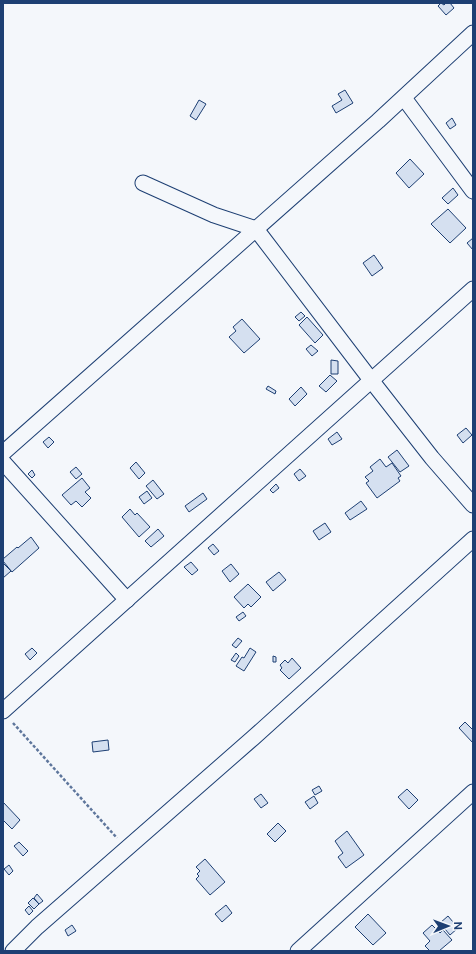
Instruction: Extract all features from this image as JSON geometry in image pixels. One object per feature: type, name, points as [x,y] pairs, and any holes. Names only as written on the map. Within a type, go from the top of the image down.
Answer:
[{"type":"street","points":[[3,453],[404,98],[473,33]]},
{"type":"street","points":[[404,98],[473,191]]},
{"type":"street","points":[[143,183],[214,215],[256,229],[432,458],[473,505]]},
{"type":"street","points":[[6,715],[127,600],[473,289]]},
{"type":"street","points":[[3,462],[127,600]]},
{"type":"street","points":[[13,951],[37,927],[247,743],[473,539]]},
{"type":"street","points":[[298,951],[473,792]]},
{"type":"path","points":[[6,715],[127,848]]},
{"type":"building","points":[[441,3],[444,5],[446,3],[450,3],[454,8],[446,15],[438,6]]},
{"type":"building","points":[[345,90],[353,103],[336,113],[332,106],[342,100],[338,94]]},
{"type":"building","points":[[199,100],[206,104],[196,120],[190,116]]},
{"type":"building","points":[[452,118],[456,125],[450,129],[446,123]]},
{"type":"building","points":[[410,159],[424,174],[409,188],[396,173]]},
{"type":"building","points":[[453,188],[458,195],[448,204],[442,198]]},
{"type":"building","points":[[448,209],[466,228],[450,243],[431,224]]},
{"type":"building","points":[[473,238],[473,250],[467,243]]},
{"type":"building","points":[[374,255],[383,268],[372,276],[363,263]]},
{"type":"building","points":[[301,312],[305,316],[299,321],[295,317]]},
{"type":"building","points":[[307,317],[323,335],[315,343],[299,325]]},
{"type":"building","points":[[242,319],[260,339],[244,353],[229,337],[236,331],[233,327]]},
{"type":"building","points":[[311,345],[318,351],[312,356],[306,349]]},
{"type":"building","points":[[331,360],[338,361],[338,374],[331,374]]},
{"type":"building","points":[[330,375],[337,381],[326,392],[319,386]]},
{"type":"building","points":[[268,386],[276,391],[275,394],[266,389]]},
{"type":"building","points":[[301,387],[307,394],[295,406],[289,399]]},
{"type":"building","points":[[466,428],[472,435],[463,443],[457,435]]},
{"type":"building","points":[[337,432],[342,439],[332,445],[328,439]]},
{"type":"building","points":[[49,437],[54,442],[48,448],[43,442]]},
{"type":"building","points":[[397,450],[409,466],[400,472],[388,457]]},
{"type":"building","points":[[380,459],[386,467],[392,463],[401,476],[398,478],[400,481],[377,498],[366,483],[369,481],[365,477],[373,471],[370,467]]},
{"type":"building","points":[[136,462],[145,473],[139,479],[130,468]]},
{"type":"building","points":[[76,467],[82,474],[76,479],[70,472]]},
{"type":"building","points":[[300,469],[306,476],[299,481],[294,474]]},
{"type":"building","points":[[32,470],[35,475],[32,478],[28,474]]},
{"type":"building","points":[[82,478],[90,488],[85,492],[91,498],[82,507],[76,501],[71,505],[62,495]]},
{"type":"building","points":[[153,480],[164,494],[157,499],[146,486]]},
{"type":"building","points":[[276,484],[279,488],[273,493],[270,490]]},
{"type":"building","points":[[147,491],[152,498],[144,504],[139,497]]},
{"type":"building","points":[[203,493],[207,499],[189,512],[185,506]]},
{"type":"building","points":[[361,501],[367,509],[350,520],[345,513]]},
{"type":"building","points":[[130,509],[135,515],[137,513],[150,527],[139,537],[122,517]]},
{"type":"building","points":[[325,523],[331,532],[319,540],[313,531]]},
{"type":"building","points":[[158,529],[164,536],[151,547],[145,541]]},
{"type":"building","points":[[31,537],[39,548],[12,572],[3,559]]},
{"type":"building","points":[[213,544],[219,551],[214,555],[208,548]]},
{"type":"building","points":[[191,562],[198,570],[192,575],[184,567]]},
{"type":"building","points":[[3,563],[11,571],[3,578]]},
{"type":"building","points":[[231,564],[239,574],[230,582],[222,571]]},
{"type":"building","points":[[279,572],[286,580],[273,591],[266,582]]},
{"type":"building","points":[[248,584],[261,597],[251,607],[248,604],[244,608],[234,597]]},
{"type":"building","points":[[243,612],[246,616],[239,621],[236,617]]},
{"type":"building","points":[[238,638],[242,641],[236,648],[232,645]]},
{"type":"building","points":[[32,648],[37,653],[30,660],[25,654]]},
{"type":"building","points":[[250,648],[256,652],[244,671],[236,666],[242,657],[244,658]]},
{"type":"building","points":[[236,653],[239,656],[235,662],[231,660]]},
{"type":"building","points":[[273,656],[276,657],[276,662],[273,662]]},
{"type":"building","points":[[292,658],[301,668],[289,679],[280,670],[282,668],[280,665],[285,660],[288,663]]},
{"type":"building","points":[[465,722],[473,730],[473,743],[459,728]]},
{"type":"building","points":[[108,740],[109,750],[93,752],[92,742]]},
{"type":"building","points":[[319,786],[322,791],[315,795],[312,790]]},
{"type":"building","points":[[407,789],[418,800],[409,809],[398,797]]},
{"type":"building","points":[[261,794],[268,803],[261,808],[254,799]]},
{"type":"building","points":[[314,796],[318,803],[310,809],[305,802]]},
{"type":"building","points":[[3,802],[20,820],[12,829],[3,820]]},
{"type":"building","points":[[278,823],[286,831],[275,842],[267,834]]},
{"type":"building","points":[[347,831],[364,855],[346,868],[338,857],[343,853],[335,841]]},
{"type":"building","points":[[19,842],[28,851],[23,856],[14,846]]},
{"type":"building","points":[[205,859],[225,882],[210,895],[196,879],[199,876],[197,874],[200,871],[196,867]]},
{"type":"building","points":[[9,865],[13,871],[9,875],[4,869]]},
{"type":"building","points":[[37,894],[43,901],[39,904],[34,898]]},
{"type":"building","points":[[33,898],[39,904],[34,909],[28,903]]},
{"type":"building","points":[[226,905],[232,913],[222,922],[215,914]]},
{"type":"building","points":[[29,906],[33,911],[29,915],[25,910]]},
{"type":"building","points":[[368,914],[386,933],[373,945],[355,927]]},
{"type":"building","points":[[448,916],[458,928],[450,935],[440,923]]},
{"type":"building","points":[[72,925],[76,931],[68,936],[65,930]]},
{"type":"building","points":[[432,925],[440,933],[443,930],[452,940],[439,951],[430,951],[425,946],[430,941],[423,933]]}]
